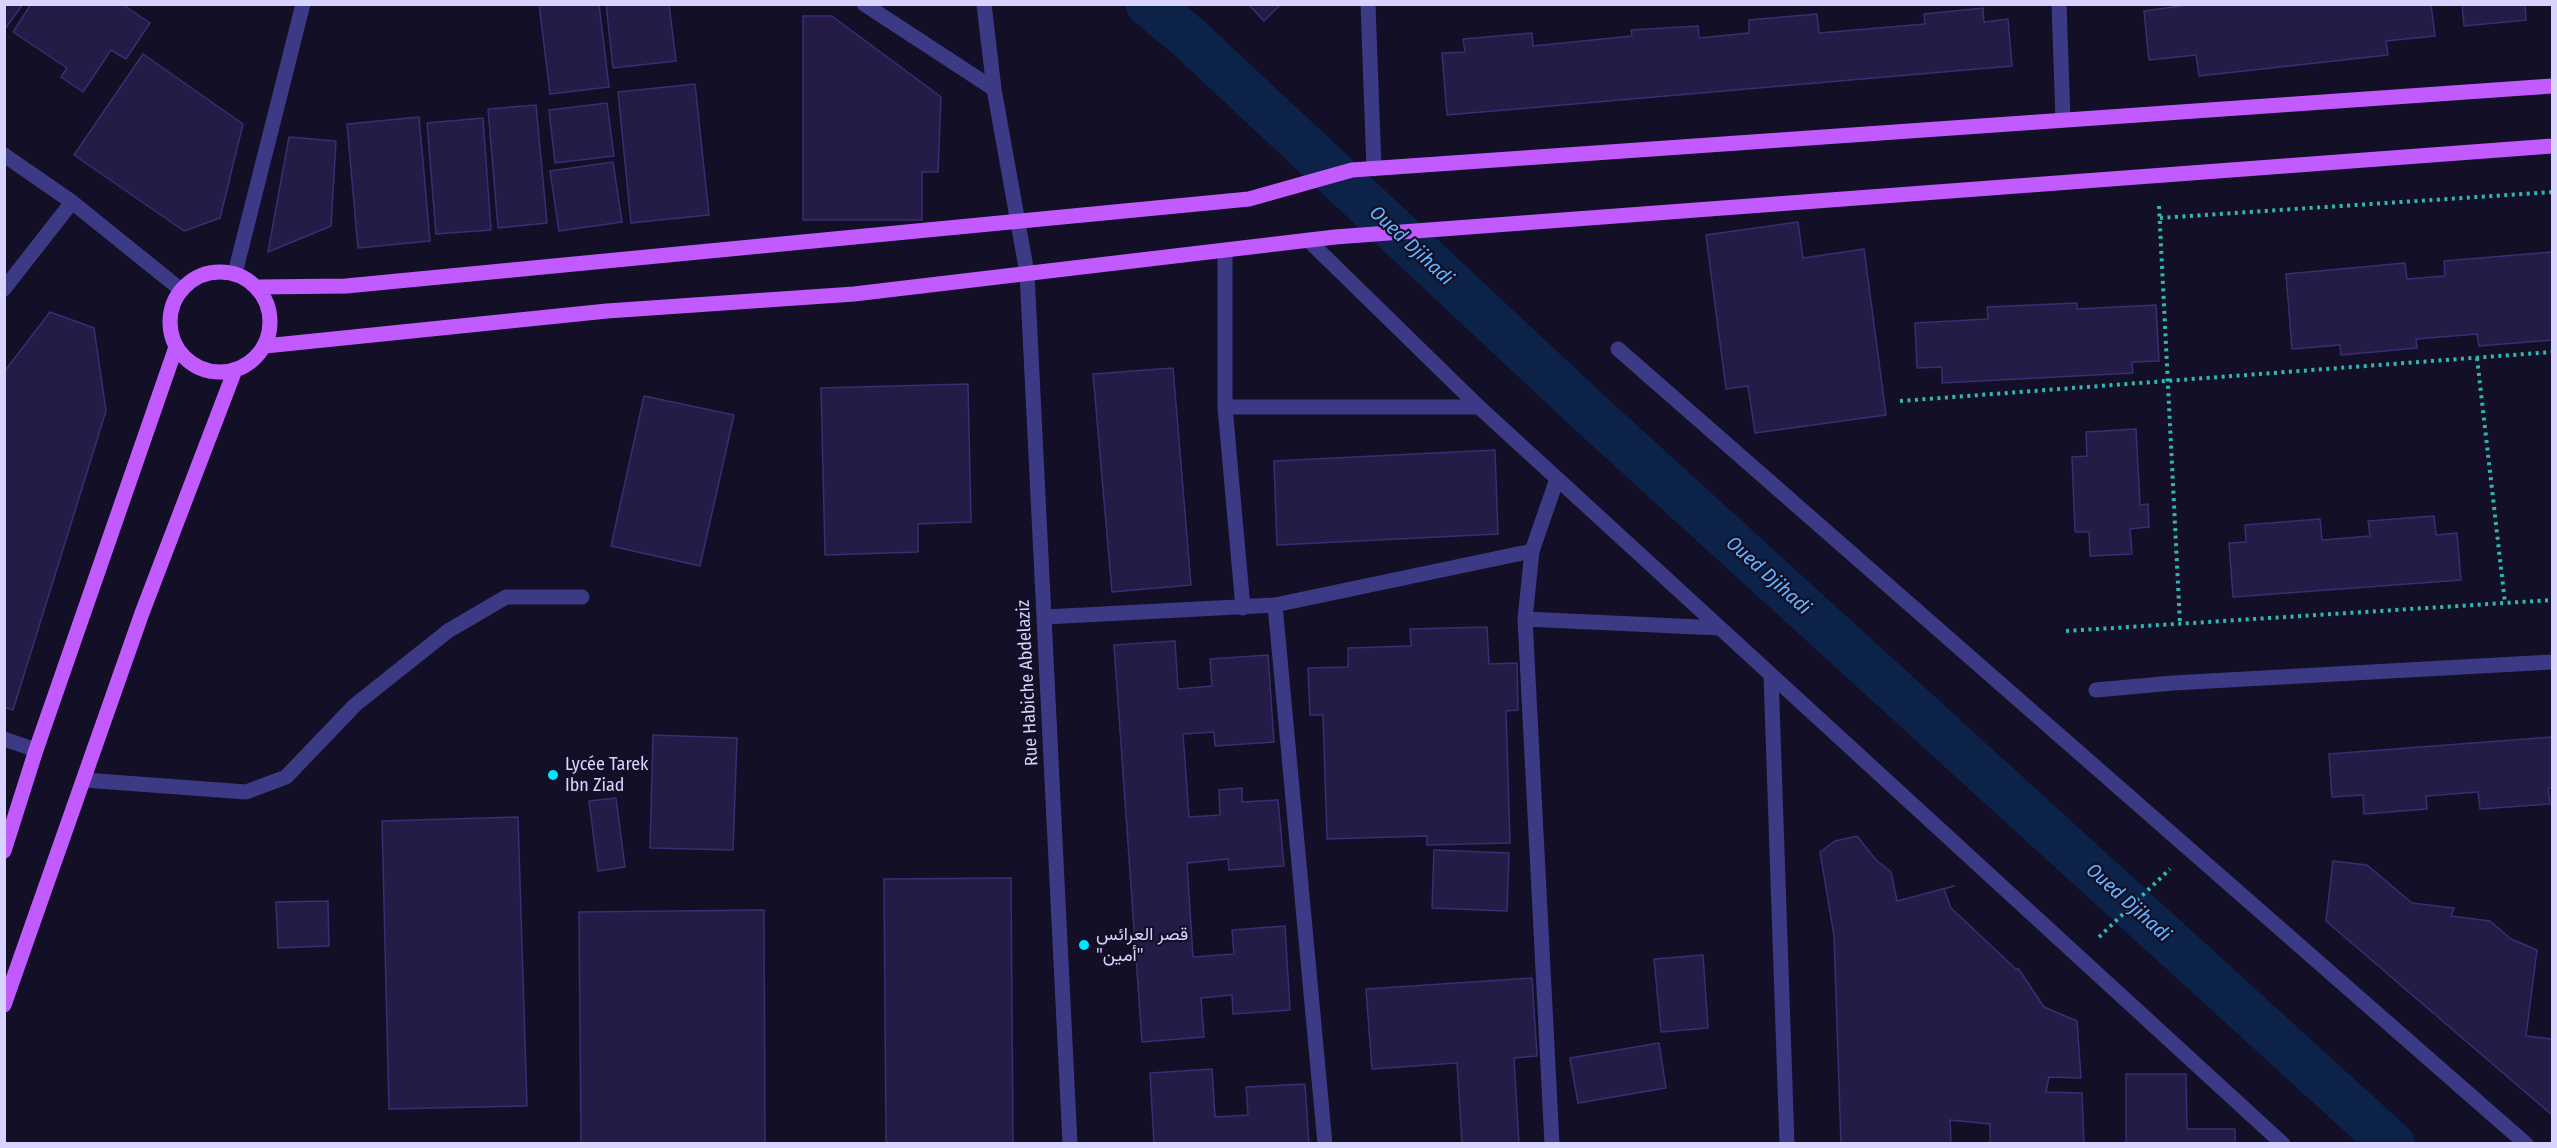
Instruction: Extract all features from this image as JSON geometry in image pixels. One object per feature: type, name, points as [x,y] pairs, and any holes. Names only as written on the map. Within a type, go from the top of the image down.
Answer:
[{"type":"main road","points":[[258,287],[346,286],[1249,200],[1352,170],[2553,86]]},
{"type":"main road","points":[[265,346],[607,311],[854,294],[1335,237],[2553,146]]},
{"type":"main road","points":[[215,271],[235,273],[258,287],[268,306],[271,326],[265,346],[252,361],[235,370],[208,371],[184,358],[176,347],[171,333],[170,318],[173,302],[180,289],[196,277],[215,271]]},
{"type":"main road","points":[[4,851],[36,750],[176,347]]},
{"type":"main road","points":[[4,1005],[142,614],[235,370]]},
{"type":"street","points":[[235,273],[303,4]]},
{"type":"street","points":[[864,4],[994,89]]},
{"type":"street","name":"Rue Habiche Abdelaziz","points":[[984,4],[994,89],[1027,273],[1070,1143]]},
{"type":"street","points":[[1368,4],[1374,169]]},
{"type":"street","points":[[2059,4],[2063,120]]},
{"type":"street","points":[[4,155],[72,202],[180,289]]},
{"type":"street","points":[[4,289],[72,202]]},
{"type":"street","points":[[1308,240],[1479,407],[2283,1143]]},
{"type":"street","points":[[1225,250],[1225,406],[1243,608]]},
{"type":"street","points":[[1618,349],[2526,1143]]},
{"type":"street","points":[[1225,406],[1479,407]]},
{"type":"street","points":[[1552,1143],[1525,619],[1532,550],[1557,479]]},
{"type":"street","points":[[1045,617],[1275,605],[1532,550]]},
{"type":"street","points":[[84,780],[246,792],[286,777],[356,705],[448,631],[506,597],[582,597]]},
{"type":"street","points":[[1275,605],[1325,1143]]},
{"type":"street","points":[[1525,619],[1720,628]]},
{"type":"street","points":[[2096,690],[2173,683],[2553,662]]},
{"type":"street","points":[[1771,675],[1787,1143]]},
{"type":"street","points":[[4,739],[36,750]]},
{"type":"path","points":[[2157,175],[2180,624]]},
{"type":"path","points":[[2160,218],[2553,192]]},
{"type":"path","points":[[1900,401],[2553,352]]},
{"type":"path","points":[[2477,358],[2505,603]]},
{"type":"path","points":[[2066,631],[2553,600]]},
{"type":"path","points":[[2114,923],[2164,875]]},
{"type":"building","points":[[4,4],[23,4],[4,30]]},
{"type":"building","points":[[31,4],[122,4],[150,23],[126,59],[111,50],[83,92],[61,77],[67,68],[13,32]]},
{"type":"building","points":[[539,4],[599,4],[609,87],[550,94]]},
{"type":"building","points":[[606,4],[669,4],[676,61],[613,68]]},
{"type":"building","points":[[1248,4],[1281,4],[1264,21]]},
{"type":"building","points":[[2195,4],[2431,4],[2435,36],[2386,41],[2388,55],[2199,76],[2196,55],[2149,60],[2144,11]]},
{"type":"building","points":[[2462,4],[2525,4],[2526,20],[2464,26]]},
{"type":"building","points":[[1983,8],[1984,22],[2008,19],[2012,66],[1447,115],[1442,53],[1465,52],[1463,39],[1532,33],[1533,46],[1632,36],[1631,30],[1698,26],[1699,38],[1749,33],[1749,20],[1817,14],[1819,33],[1925,24],[1924,14]]},
{"type":"building","points":[[803,16],[832,16],[941,97],[938,172],[922,172],[922,220],[803,220]]},
{"type":"building","points":[[143,54],[243,124],[220,218],[184,231],[74,155]]},
{"type":"building","points":[[695,84],[709,215],[631,223],[618,92]]},
{"type":"building","points":[[607,103],[614,156],[555,163],[549,110]]},
{"type":"building","points":[[536,105],[547,223],[498,228],[488,109]]},
{"type":"building","points":[[419,117],[430,241],[358,248],[347,124]]},
{"type":"building","points":[[483,118],[491,230],[436,234],[427,123]]},
{"type":"building","points":[[289,137],[336,141],[331,226],[268,252]]},
{"type":"building","points":[[613,162],[622,222],[559,231],[550,171]]},
{"type":"building","points":[[1798,222],[1803,258],[1864,249],[1886,415],[1755,433],[1748,386],[1726,389],[1706,235]]},
{"type":"building","points":[[2552,252],[2552,340],[2479,346],[2477,334],[2416,339],[2417,348],[2341,355],[2340,345],[2292,349],[2286,274],[2405,263],[2407,279],[2445,276],[2444,261]]},
{"type":"building","points":[[2077,303],[2077,309],[2156,305],[2159,361],[2132,362],[2133,373],[1942,383],[1942,367],[1917,368],[1915,323],[1988,319],[1987,307]]},
{"type":"building","points":[[50,312],[94,328],[106,411],[13,710],[4,707],[4,372]]},
{"type":"building","points":[[1173,368],[1191,585],[1112,592],[1093,374]]},
{"type":"building","points":[[968,384],[971,522],[918,524],[918,552],[825,555],[821,388]]},
{"type":"building","points":[[644,396],[734,415],[700,566],[611,546]]},
{"type":"building","points":[[2136,429],[2140,505],[2148,504],[2149,527],[2130,529],[2132,554],[2090,556],[2089,532],[2075,532],[2072,457],[2087,456],[2086,432]]},
{"type":"building","points":[[1495,450],[1498,534],[1277,545],[1274,461]]},
{"type":"building","points":[[2434,516],[2436,535],[2457,533],[2461,580],[2233,597],[2229,543],[2246,542],[2245,525],[2320,519],[2322,540],[2370,536],[2368,521]]},
{"type":"building","points":[[1487,627],[1489,664],[1517,663],[1518,710],[1506,711],[1510,843],[1427,845],[1427,836],[1327,839],[1323,715],[1310,715],[1308,668],[1348,667],[1348,648],[1411,646],[1410,629]]},
{"type":"building","points":[[1175,641],[1178,689],[1212,686],[1210,659],[1268,655],[1274,742],[1215,746],[1214,732],[1183,734],[1189,817],[1220,815],[1219,790],[1242,788],[1242,802],[1278,800],[1284,866],[1229,870],[1228,859],[1187,863],[1193,957],[1234,954],[1232,930],[1285,926],[1290,1010],[1233,1014],[1232,995],[1201,998],[1204,1037],[1142,1042],[1114,645]]},
{"type":"building","points":[[653,735],[737,738],[733,850],[650,848]]},
{"type":"building","points":[[2552,737],[2552,788],[2548,788],[2550,804],[2480,809],[2478,792],[2426,796],[2427,809],[2364,814],[2363,795],[2332,797],[2329,754]]},
{"type":"building","points":[[616,798],[625,867],[598,871],[589,801]]},
{"type":"building","points":[[518,817],[527,1106],[389,1109],[382,821]]},
{"type":"building","points":[[1857,836],[1876,860],[1891,872],[1897,901],[1954,886],[1944,889],[1951,908],[2017,970],[2018,968],[2044,1007],[2077,1021],[2081,1078],[2049,1077],[2046,1092],[2082,1093],[2084,1144],[1990,1144],[1990,1124],[1950,1120],[1951,1144],[1841,1144],[1834,936],[1820,852],[1835,841]]},
{"type":"building","points":[[1434,850],[1509,853],[1507,911],[1432,908]]},
{"type":"building","points":[[2333,861],[2367,865],[2412,903],[2454,908],[2451,916],[2490,921],[2511,939],[2537,950],[2526,1036],[2552,1039],[2552,1115],[2326,921]]},
{"type":"building","points":[[1011,878],[1013,1144],[886,1144],[884,879]]},
{"type":"building","points":[[328,901],[329,946],[278,948],[276,902]]},
{"type":"building","points":[[764,910],[765,1144],[581,1144],[579,912]]},
{"type":"building","points":[[1703,955],[1708,1028],[1661,1032],[1654,959]]},
{"type":"building","points":[[1532,978],[1537,1056],[1514,1058],[1519,1144],[1462,1144],[1457,1063],[1372,1069],[1366,989]]},
{"type":"building","points":[[1659,1043],[1666,1088],[1578,1103],[1570,1058]]},
{"type":"building","points":[[1212,1069],[1215,1117],[1248,1115],[1246,1087],[1305,1084],[1309,1144],[1154,1144],[1150,1073]]},
{"type":"building","points":[[2126,1074],[2186,1074],[2187,1129],[2235,1129],[2235,1144],[2126,1144]]},
{"type":"waterway","name":"Oued Djihadi","points":[[1148,4],[1188,37],[1590,413],[2392,1144]]},
{"type":"place","name":"Lycée Tarek Ibn Ziad","points":[[553,775]]},
{"type":"place","name":"قصر العرائس \"أمين\"","points":[[1084,945]]}]
